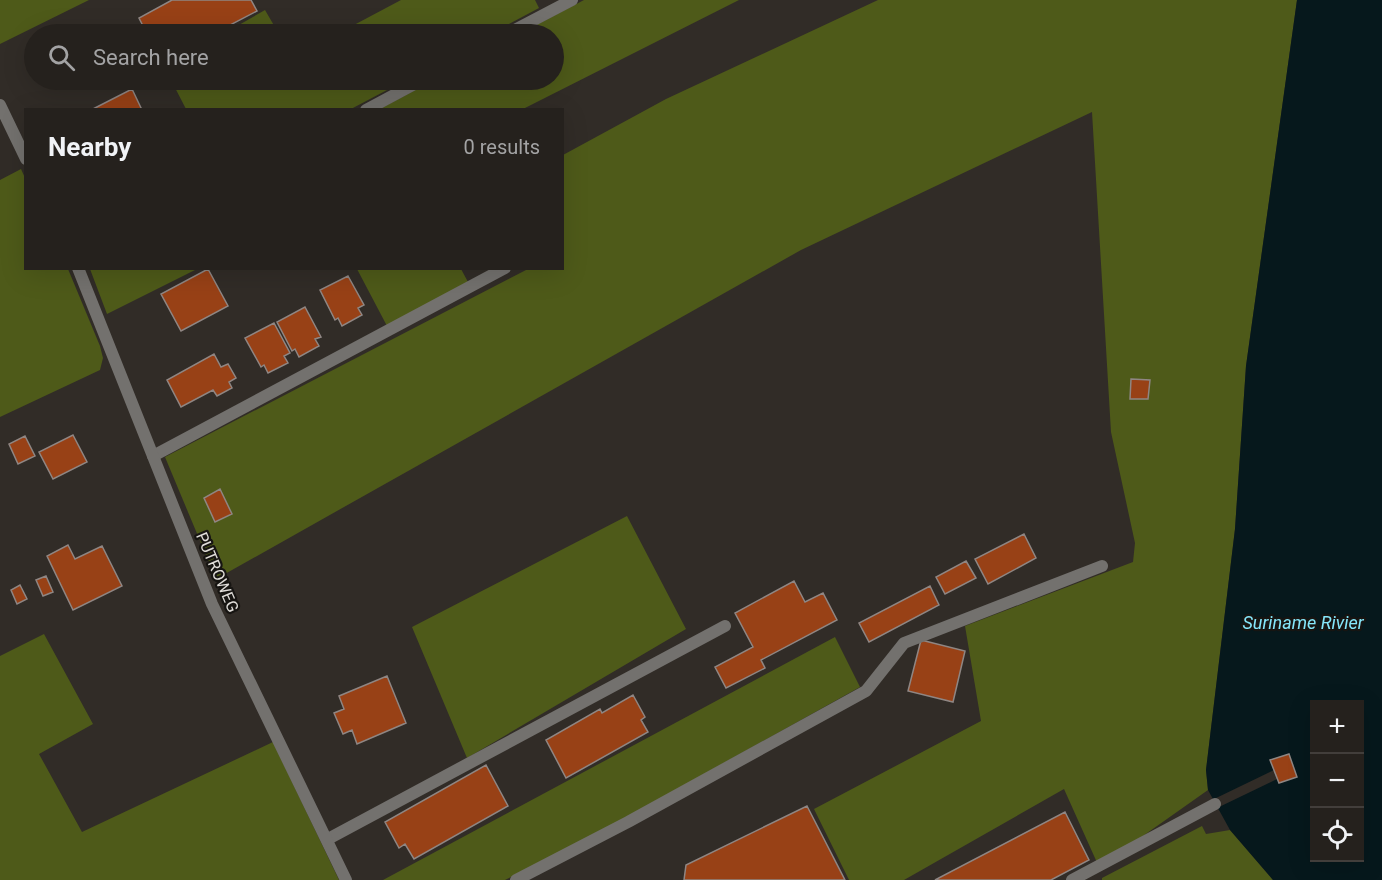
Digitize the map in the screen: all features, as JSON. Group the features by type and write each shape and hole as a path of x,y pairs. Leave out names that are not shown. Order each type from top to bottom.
{"street":[{"path":"526,24 572,0"},
{"path":"370,108 403,90"},
{"path":"0,105 24,155"},
{"name":"PUTROWEG","path":"79,270 212,604 346,880"},
{"path":"153,456 501,270"},
{"path":"516,880 628,822 866,691 904,643 1102,566"},
{"path":"328,839 725,626"},
{"path":"1072,880 1215,804"}],"green space":[{"path":"0,0 89,0 40,24 24,24 24,32 0,44"},
{"path":"401,0 535,0 539,8 509,24 356,24"},
{"path":"584,0 739,0 564,88 564,24 538,24"},
{"path":"878,0 1297,0 1246,366 1235,529 1206,770 1208,790 1099,867 1064,789 904,880 849,880 814,809 981,721 965,626 1133,562 1135,543 1111,432 1092,112 801,250 216,579 165,457 526,270 564,270 564,154 666,99"},
{"path":"265,10 273,24 240,24"},
{"path":"176,90 387,90 353,108 185,108"},
{"path":"415,90 561,90 525,108 382,108"},
{"path":"21,169 24,176 24,270 68,270 103,358 100,370 0,417 0,180"},
{"path":"91,270 195,270 107,314"},
{"path":"358,270 462,270 468,282 387,326"},
{"path":"627,516 686,629 467,758 412,627"},
{"path":"44,634 93,724 39,754 82,832 273,742 339,880 0,880 0,656"},
{"path":"835,637 860,687 627,817 505,880 383,880"},
{"path":"1202,826 1206,834 1230,830 1273,880 1102,880 1102,878"}],"water":[{"name":"Suriname Rivier","path":"1297,0 1382,0 1382,880 1273,880 1230,830 1208,790 1206,770 1235,529 1246,366"}],"pier":[{"path":"1289,754 1297,777 1279,783 1277,779 1217,808 1212,800 1274,770 1270,760"}],"building":[{"path":"172,0 251,0 257,11 232,24 142,24 139,18"},
{"path":"132,90 141,108 95,108"},
{"path":"209,270 228,306 181,331 161,294"},
{"path":"348,276 364,305 358,308 362,315 342,326 338,318 335,320 320,290"},
{"path":"305,307 321,337 315,339 319,346 299,357 295,349 292,351 277,322"},
{"path":"274,323 290,353 284,356 288,363 268,373 264,365 261,367 245,338"},
{"path":"214,354 221,367 228,364 236,378 229,382 232,388 217,396 213,390 181,407 167,380"},
{"path":"1131,379 1150,380 1148,399 1130,399"},
{"path":"73,435 87,462 53,479 39,452"},
{"path":"25,436 35,456 18,464 9,444"},
{"path":"220,489 232,514 215,522 204,498"},
{"path":"1024,534 1036,558 988,584 975,559"},
{"path":"68,545 75,559 102,546 122,586 73,610 47,556"},
{"path":"966,561 976,578 945,594 936,577"},
{"path":"46,576 53,592 43,596 36,580"},
{"path":"794,581 805,602 823,593 837,620 761,660 765,668 726,688 715,667 753,647 735,613"},
{"path":"20,585 27,599 17,604 11,590"},
{"path":"930,586 939,605 869,642 859,623"},
{"path":"921,640 965,651 953,702 908,691"},
{"path":"387,676 406,723 357,744 352,730 343,734 334,713 344,709 339,696"},
{"path":"633,695 645,717 641,720 648,732 566,778 546,740 600,709 602,713"},
{"path":"1289,754 1297,777 1279,783 1270,760"},
{"path":"486,765 508,806 414,859 405,844 399,848 385,822"},
{"path":"807,806 845,880 684,880 686,865"},
{"path":"1065,812 1089,860 1051,880 935,880"}]}
